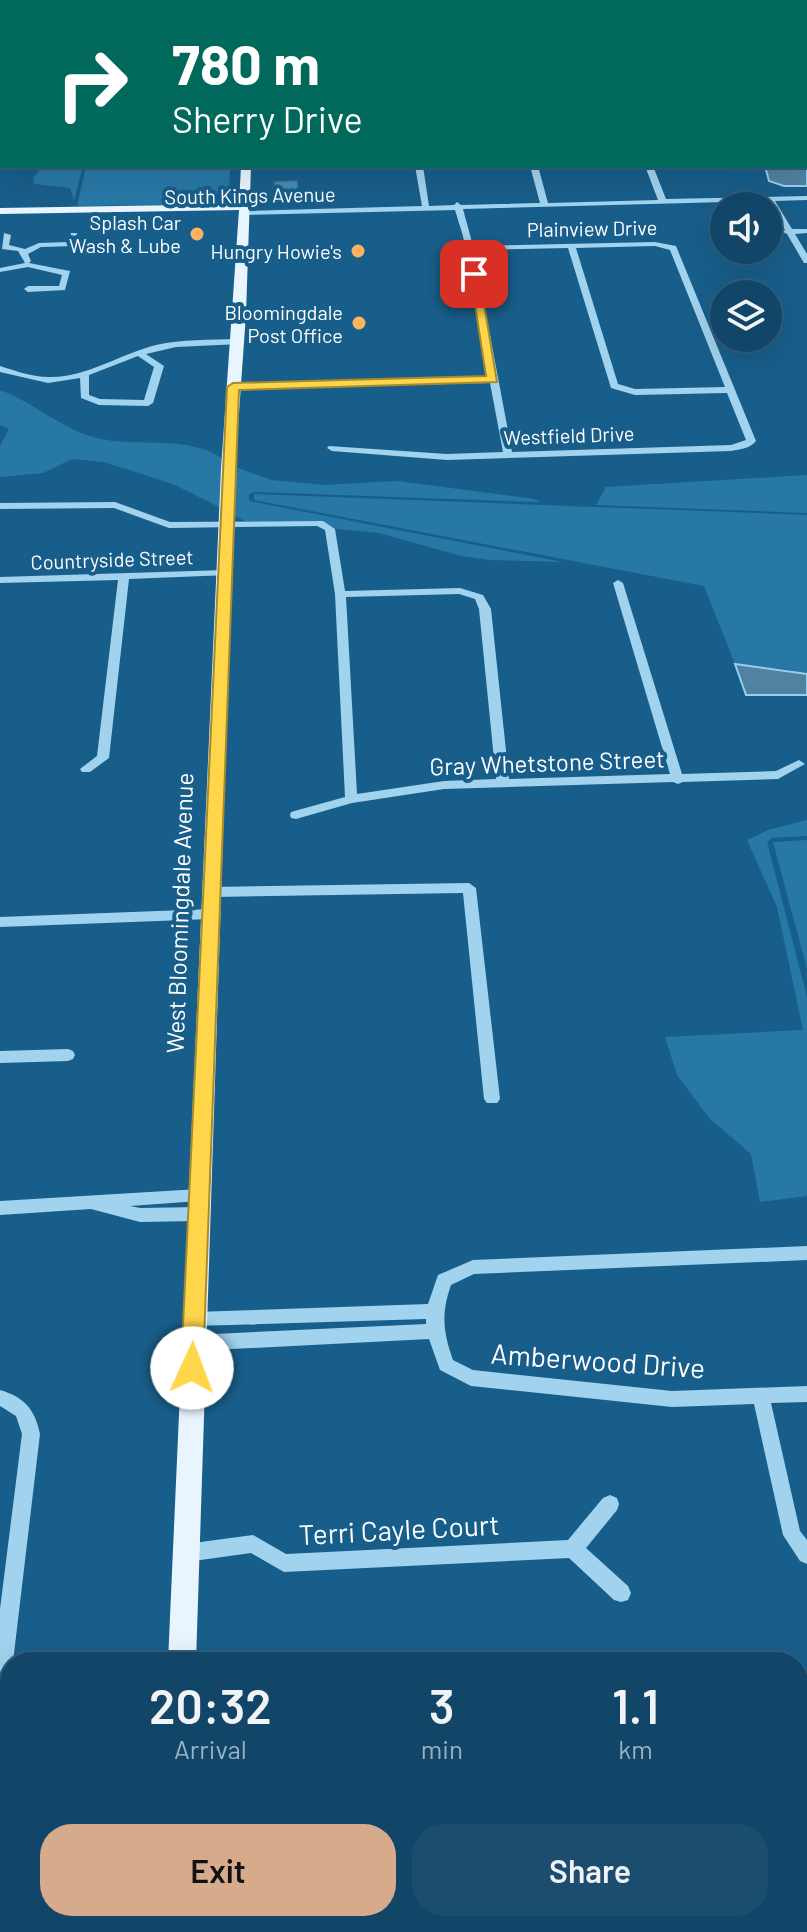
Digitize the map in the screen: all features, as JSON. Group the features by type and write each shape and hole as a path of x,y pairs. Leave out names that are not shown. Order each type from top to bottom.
{"main road":[{"name":"West Bloomingdale Avenue","path":"181,1652 228,469 246,168"},
{"name":"South Kings Avenue","path":"0,211 244,210"},
{"name":"South Kings Avenue","path":"0,218 244,210"}],"street":[{"path":"419,168 425,206"},
{"path":"535,168 544,203"},
{"path":"650,168 662,200"},
{"name":"South Kings Avenue","path":"782,199 807,198"},
{"name":"South Kings Avenue","path":"244,210 710,200"},
{"path":"460,207 508,455"},
{"path":"782,222 807,261"},
{"path":"787,232 807,231"},
{"path":"7,235 5,247 26,252 39,245 72,244 74,235"},
{"path":"571,246 614,386 635,392 732,390"},
{"name":"Plainview Drive","path":"469,248 667,246 676,251 732,390"},
{"path":"26,252 28,265"},
{"path":"0,270 28,265 67,273 62,288 28,289"},
{"path":"0,369 33,380 61,381 85,376 139,353 172,345 237,342"},
{"path":"85,376 84,396 99,402 148,403 159,366 139,353"},
{"path":"233,387 493,380"},
{"name":"Westfield Drive","path":"332,448 447,457 742,447 751,437 732,390"},
{"path":"0,506 115,505 169,525 319,523 330,529 340,594 351,799"},
{"name":"Countryside Street","path":"0,580 225,573"},
{"path":"86,769 103,758 124,576"},
{"path":"618,583 678,780"},
{"path":"340,594 460,591 479,597 485,609 503,783"},
{"name":"Gray Whetstone Street","path":"296,815 351,799 444,785 778,775 799,764"},
{"path":"0,922 212,903 469,888 492,1099"},
{"path":"0,1057 68,1055"},
{"path":"0,1208 89,1204 140,1215 199,1205"},
{"path":"193,1331 433,1311 444,1280 473,1267 807,1253"},
{"name":"Amberwood Drive","path":"433,1311 434,1331 446,1365 471,1378 672,1399 807,1394"},
{"path":"193,1331 434,1331"},
{"path":"761,1396 792,1535 807,1555"},
{"path":"0,1398 13,1401 24,1412 31,1434 6,1652"},
{"path":"610,1504 573,1549 621,1593"},
{"name":"Terri Cayle Court","path":"186,1553 253,1544 284,1563 573,1549"}],"shaded area":[{"path":"41,168 82,168 74,201 70,188 34,184 33,178"},
{"path":"86,168 230,168 229,199 216,204 77,206"},
{"path":"766,168 807,168 807,186 784,186 769,181"},
{"path":"0,390 62,424 101,439 180,444 210,452 223,459 221,508 173,484 104,462 72,459 43,473 0,477 0,446 9,429 0,425"},
{"path":"235,467 271,480 324,485 397,481 534,499 540,502 249,494 249,501 563,562 461,556 379,533 336,529 319,521 245,521 233,515"},
{"path":"807,475 807,513 596,505 606,487"},
{"path":"254,494 807,515 807,676 790,670 735,664 704,586 254,500"},
{"path":"735,664 807,674 807,695 746,695"},
{"path":"807,820 807,836 772,838 767,842 807,997 807,1196 760,1202 751,1154 710,1119 677,1075 665,1037 803,1030 777,907 747,840 768,830"},
{"path":"807,840 807,969 773,842"}],"building":[{"path":"298,180 299,195 274,195 274,181"}],"place":[{"name":"Splash Car Wash & Lube","path":"197,234"},
{"name":"Hungry Howie's","path":"358,251"},
{"name":"Bloomingdale Post Office","path":"359,323"}],"route":[{"path":"192,1368 233,387 493,380 474,274"}]}
